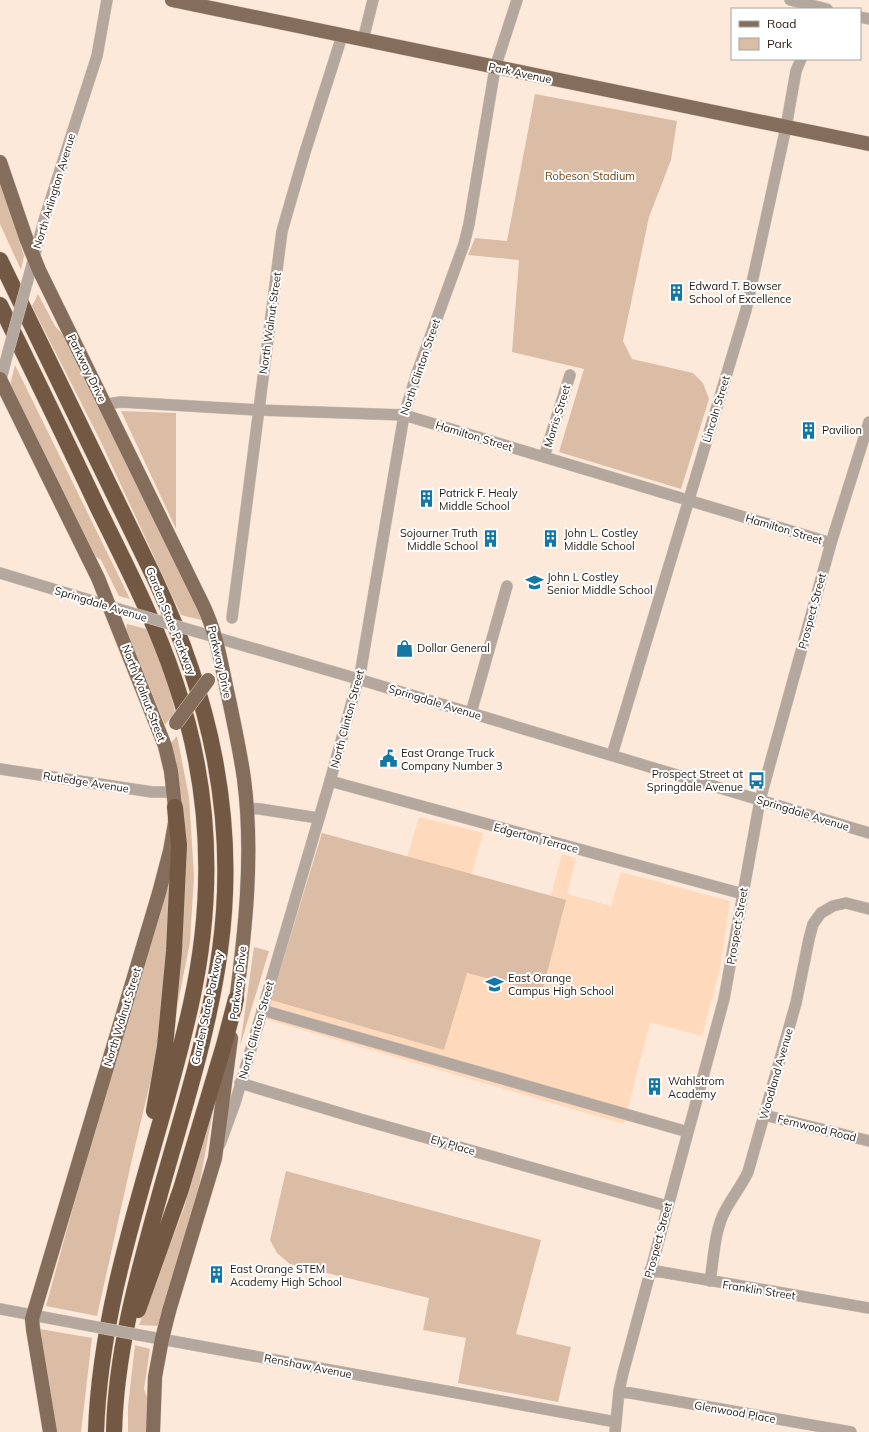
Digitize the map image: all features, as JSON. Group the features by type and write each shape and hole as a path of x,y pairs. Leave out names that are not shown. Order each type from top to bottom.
{"highway":[{"name":"Garden State Parkway","path":"0,260 154,577 178,631 206,716 218,774 222,804 226,848 225,893 221,945 202,1040 136,1280 126,1324 115,1396 114,1432"},
{"name":"Garden State Parkway","path":"0,304 131,575 154,627 184,708 200,779 205,821 207,872 206,907 199,965 182,1042 119,1273 104,1343 96,1432"},
{"path":"134,1217 160,1078 166,1037 174,951 179,859 179,838 174,799"},
{"path":"119,1367 181,1188 224,1045 236,999"}],"main road":[{"name":"Park Avenue","path":"172,0 495,68 869,144"},
{"name":"Parkway Drive","path":"0,162 20,222 34,257 206,609 217,638 239,749 247,808 248,854 246,912 215,1158"},
{"path":"0,380 93,566 110,606"},
{"name":"North Walnut Street","path":"50,1432 33,1329 33,1315 159,893 175,824 171,770 165,746 110,606"},
{"path":"165,746 167,736 208,680 215,677 220,680 224,685 228,696"},
{"name":"North Clinton Street","path":"153,1432 155,1377 162,1339 169,1310 215,1158"}],"street":[{"name":"North Arlington Avenue","path":"0,380 47,210 95,60 107,0"},
{"path":"363,40 373,0"},
{"name":"North Clinton Street","path":"215,1158 232,1114 330,781 361,669 404,415 417,373 464,244 469,224 495,68 517,0"},
{"path":"790,0 823,6"},
{"name":"North Walnut Street","path":"232,618 282,231 305,152 342,36"},
{"name":"Lincoln Street","path":"612,755 746,310 786,127 796,72 801,60"},
{"name":"Morris Street","path":"544,457 570,375"},
{"name":"Hamilton Street","path":"105,405 121,402 258,410 404,415 831,543"},
{"name":"Prospect Street","path":"616,1427 619,1391 667,1206 724,999 760,800 831,543 869,422"},
{"name":"Springdale Avenue","path":"0,574 358,679 869,833"},
{"path":"470,713 507,586"},
{"name":"Rutledge Avenue","path":"0,768 152,792 174,799"},
{"name":"Edgerton Terrace","path":"330,781 743,894"},
{"path":"247,808 318,818"},
{"name":"Woodland Avenue","path":"710,1281 720,1222 748,1172 796,1003 813,924 821,913 833,906 846,903 869,909"},
{"path":"262,1010 688,1132"},
{"name":"Ely Place","path":"240,1083 360,1119 667,1206"},
{"name":"Fernwood Road","path":"764,1115 869,1141"},
{"name":"Franklin Street","path":"650,1270 869,1308"},
{"name":"Renshaw Avenue","path":"0,1309 616,1427"},
{"name":"Glenwood Place","path":"619,1391 851,1432"}],"shaded area":[{"name":"East Orange Campus High School","path":"419,817 483,833 471,875 551,896 562,854 576,858 567,894 611,906 621,872 730,901 720,968 702,1036 650,1022 624,1124 265,1019 322,833 407,857"}],"green space":[{"name":"Robeson Stadium","path":"535,94 677,121 671,160 649,217 623,341 632,359 693,373 703,383 709,399 681,489 559,452 584,369 512,352 519,260 468,255 475,238 507,241"},
{"path":"0,181 24,256 21,270 0,224"},
{"path":"38,294 55,326 64,336 201,614 201,620 181,615 101,442 32,306"},
{"path":"15,365 130,599 119,596 101,560 92,554 9,389"},
{"path":"121,411 176,413 176,529"},
{"path":"127,624 147,629 166,675 175,712 165,725 126,630"},
{"path":"177,736 189,797 194,876 190,942 170,1043 170,744"},
{"path":"322,833 566,900 542,992 467,973 444,1050 271,1000"},
{"path":"166,885 174,885 169,945 155,1062 97,1316 46,1306 109,1076"},
{"path":"254,947 269,951 240,1046"},
{"path":"221,1068 197,1197 160,1326 139,1325 184,1208"},
{"path":"286,1171 541,1240 516,1334 571,1347 558,1402 458,1383 466,1338 423,1330 429,1298 290,1264 277,1253 270,1240"},
{"path":"40,1329 92,1338 81,1432 55,1432"},
{"path":"135,1345 150,1349 144,1389 148,1400 147,1432 128,1432 128,1406"}],"place":[{"name":"Edward T. Bowser School of Excellence","path":"676,292"},
{"name":"Pavilion","path":"809,430"},
{"name":"Patrick F. Healy Middle School","path":"426,499"},
{"name":"Sojourner Truth Middle School","path":"491,539"},
{"name":"John L. Costley Middle School","path":"551,539"},
{"name":"John L Costley Senior Middle School","path":"534,583"},
{"name":"Dollar General","path":"404,648"},
{"name":"East Orange Truck Company Number 3","path":"388,759"},
{"name":"Prospect Street at Springdale Avenue","path":"756,780"},
{"name":"East Orange Campus High School","path":"495,984"},
{"name":"Wahlstrom Academy","path":"655,1087"},
{"name":"East Orange STEM Academy High School","path":"217,1275"}]}
